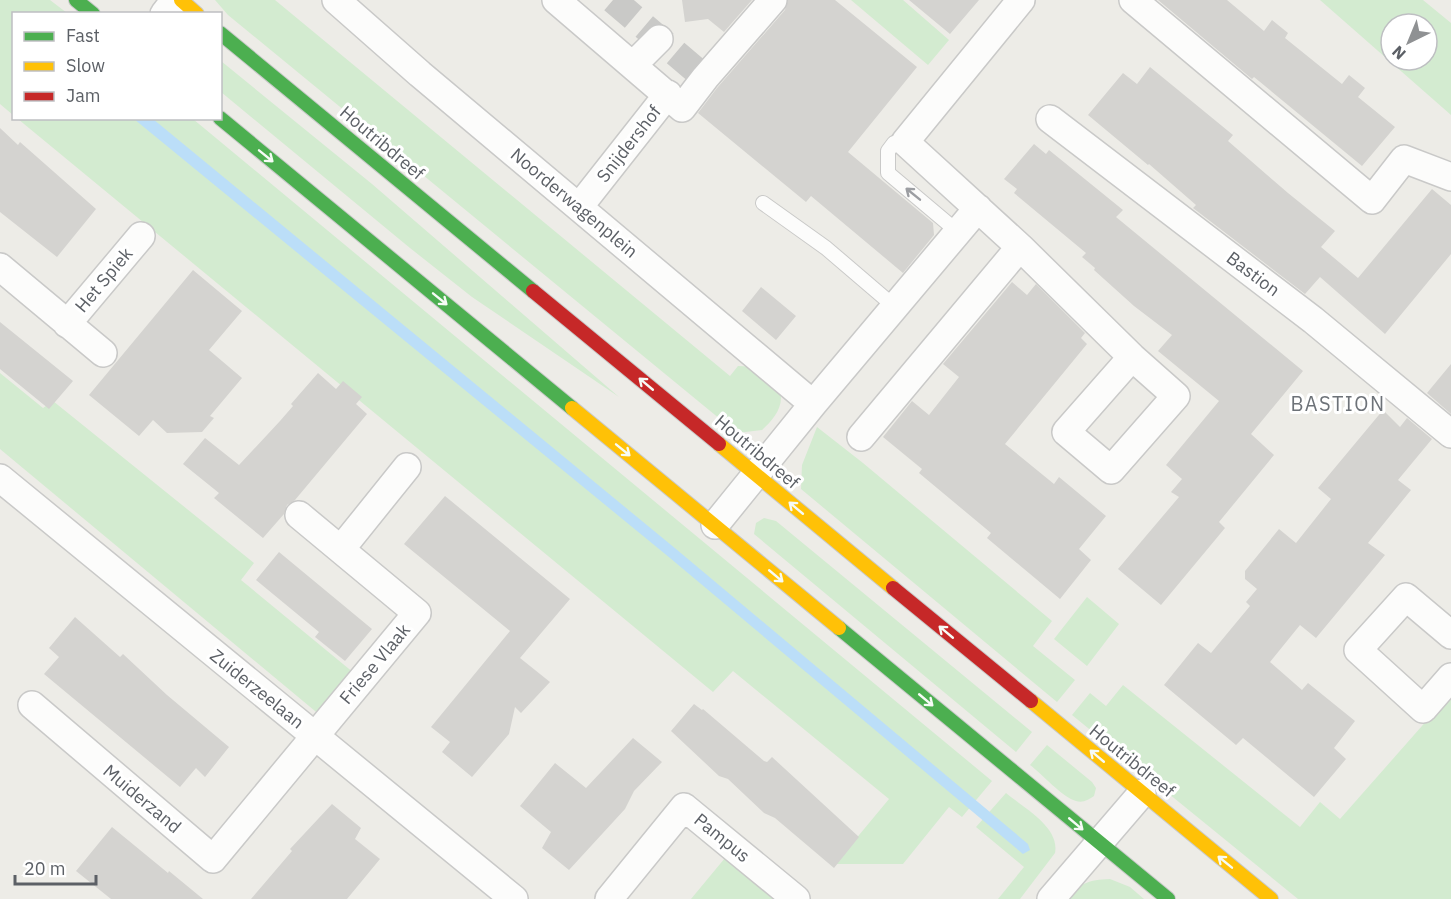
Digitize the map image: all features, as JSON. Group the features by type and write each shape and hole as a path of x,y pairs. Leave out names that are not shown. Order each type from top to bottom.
{"main road":[{"path":"76,0 91,12"},
{"path":"181,0 196,12"},
{"name":"Houtribdreef","path":"222,35 1270,899"},
{"path":"222,120 1168,899"}],"street":[{"path":"166,12 175,0"},
{"name":"Noorderwagenplein","path":"336,0 420,74 813,404"},
{"path":"556,0 668,94"},
{"name":"Snijdershof","path":"579,207 668,94 682,108 773,0"},
{"path":"1021,0 900,143 978,208 1132,357"},
{"path":"1133,0 1372,200 1404,159 1451,177"},
{"path":"633,65 659,39"},
{"name":"Bastion","path":"1050,119 1313,320 1451,434"},
{"path":"715,525 813,404 978,208"},
{"name":"Het Spiek","path":"67,324 141,236"},
{"path":"861,437 1020,247"},
{"name":"Het Spiek","path":"0,267 103,352"},
{"path":"341,549 407,467"},
{"name":"Zuiderzeelaan","path":"0,478 514,899"},
{"name":"Friese Vlaak","path":"299,514 417,613 315,736"},
{"path":"1451,635 1406,597 1358,650 1423,709 1451,677"},
{"name":"Muiderzand","path":"32,705 213,859 315,736"},
{"path":"1051,899 1142,793"},
{"name":"Pampus","path":"609,899 684,807 796,899"}],"lane":[{"path":"900,143 888,151 888,173 958,232"},
{"path":"763,203 826,248 895,307"}],"green space":[{"path":"0,0 50,0 66,12 12,12 12,114 0,104"},
{"path":"215,0 275,0 730,376 738,366 760,367 775,383 781,395 780,406 774,417 762,430 737,433 228,15"},
{"path":"851,0 903,0 949,40 928,65"},
{"path":"1320,0 1423,0 1438,12 1379,12 1379,52"},
{"path":"1439,13 1451,23 1451,115 1402,72 1439,72"},
{"path":"222,62 372,184 619,397 472,297 222,93"},
{"path":"19,120 194,120 992,781 962,817 949,807 903,864 835,864 889,799 733,671 713,692"},
{"path":"0,373 43,408 53,401 254,563 241,580 360,678 321,716 0,449"},
{"path":"817,427 1052,621 1033,646 1075,680 1057,702 801,489 802,465"},
{"path":"764,518 776,521 1032,732 1016,752 754,534 756,523"},
{"path":"1087,597 1119,624 1087,666 1054,639"},
{"path":"1123,685 1300,827 1320,802 1340,819 1451,693 1451,899 1298,899 1072,715 1090,693 1106,706"},
{"path":"1047,745 1092,782 1096,788 1094,796 1081,802 1070,799 1030,765"},
{"path":"1006,793 1039,819 1052,835 1055,844 1055,853 1020,899 998,899 1024,867 976,827"},
{"path":"725,858 774,899 691,899"},
{"path":"1110,879 1130,887 1144,899 1066,899 1085,883"}],"water":[{"path":"135,120 154,120 676,549 1028,844 1030,850 1023,854 670,558"}],"building":[{"path":"682,0 752,0 724,32 708,19 685,22"},
{"path":"788,0 835,0 917,67 848,152 933,223 934,235 903,273 811,196 806,202 698,113 785,10"},
{"path":"909,0 979,0 950,34"},
{"path":"1158,0 1227,0 1264,31 1272,20 1288,33 1285,38 1342,84 1349,75 1365,88 1358,97 1395,127 1362,166 1254,77 1252,79"},
{"path":"1150,67 1233,135 1228,141 1335,231 1321,247 1358,278 1432,189 1451,205 1451,254 1385,334 1320,277 1305,294 1193,208 1196,205 1088,115 1123,73 1137,84"},
{"path":"0,128 18,145 20,142 96,209 57,257 0,212"},
{"path":"1034,144 1046,154 1049,150 1123,210 1116,217 1303,371 1251,434 1274,455 1219,522 1225,528 1161,605 1118,569 1179,497 1171,492 1182,479 1166,465 1219,401 1158,351 1172,335 1134,306 1082,257 1086,253 1014,193 1017,189 1004,179"},
{"path":"193,270 242,311 209,350 242,378 210,416 214,418 202,432 167,433 153,420 139,436 89,395"},
{"path":"1012,282 1027,295 1036,284 1085,333 1081,338 1087,344 1005,444 1054,484 1059,477 1106,516 1079,549 1091,560 1060,599 987,538 991,533 919,473 922,469 883,437 912,401 929,415 959,377 943,364"},
{"path":"761,287 796,316 776,340 742,311"},
{"path":"0,322 73,381 49,409 0,369"},
{"path":"1451,364 1451,414 1427,393"},
{"path":"318,373 336,389 343,381 362,397 356,404 367,414 295,500 287,505 284,514 263,538 214,498 219,493 183,464 205,438 239,465 293,406 291,404"},
{"path":"1383,410 1400,427 1407,418 1432,439 1398,480 1411,490 1368,543 1385,555 1316,638 1300,625 1270,662 1302,690 1308,683 1355,721 1334,748 1346,759 1314,797 1243,738 1236,745 1164,685 1198,643 1211,653 1250,606 1246,602 1257,589 1245,579 1245,571 1279,529 1296,543 1331,499 1318,488"},
{"path":"445,496 570,599 520,658 550,682 521,713 515,707 509,734 472,777 442,752 450,742 431,727 510,631 404,544"},
{"path":"279,552 372,629 345,661 315,637 319,632 256,580"},
{"path":"75,617 120,657 123,654 167,695 229,747 205,777 196,768 180,787 44,674 59,657 49,648"},
{"path":"694,704 703,709 764,761 767,762 772,757 859,837 834,868 775,818 764,813 728,779 719,776 671,731"},
{"path":"633,738 662,762 634,791 625,809 569,870 542,848 551,832 520,806 555,763 586,788"},
{"path":"332,804 361,828 355,839 380,859 347,899 251,899 292,851 290,849"},
{"path":"112,827 203,899 111,899 76,871"}],"tunnel":[{"path":"613,0 705,78"}],"traffic: fast":[{"path":"76,0 91,12"},
{"path":"222,35 533,291"},
{"path":"222,120 572,408"},
{"path":"839,628 1168,899"}],"traffic: slow":[{"path":"181,0 195,12"},
{"path":"572,408 839,628"},
{"path":"719,444 893,588"},
{"path":"1031,701 1271,899"}],"traffic: jam":[{"path":"533,291 719,444"},
{"path":"893,588 1031,701"}],"district":[{"name":"BASTION","path":"1338,404"}]}
